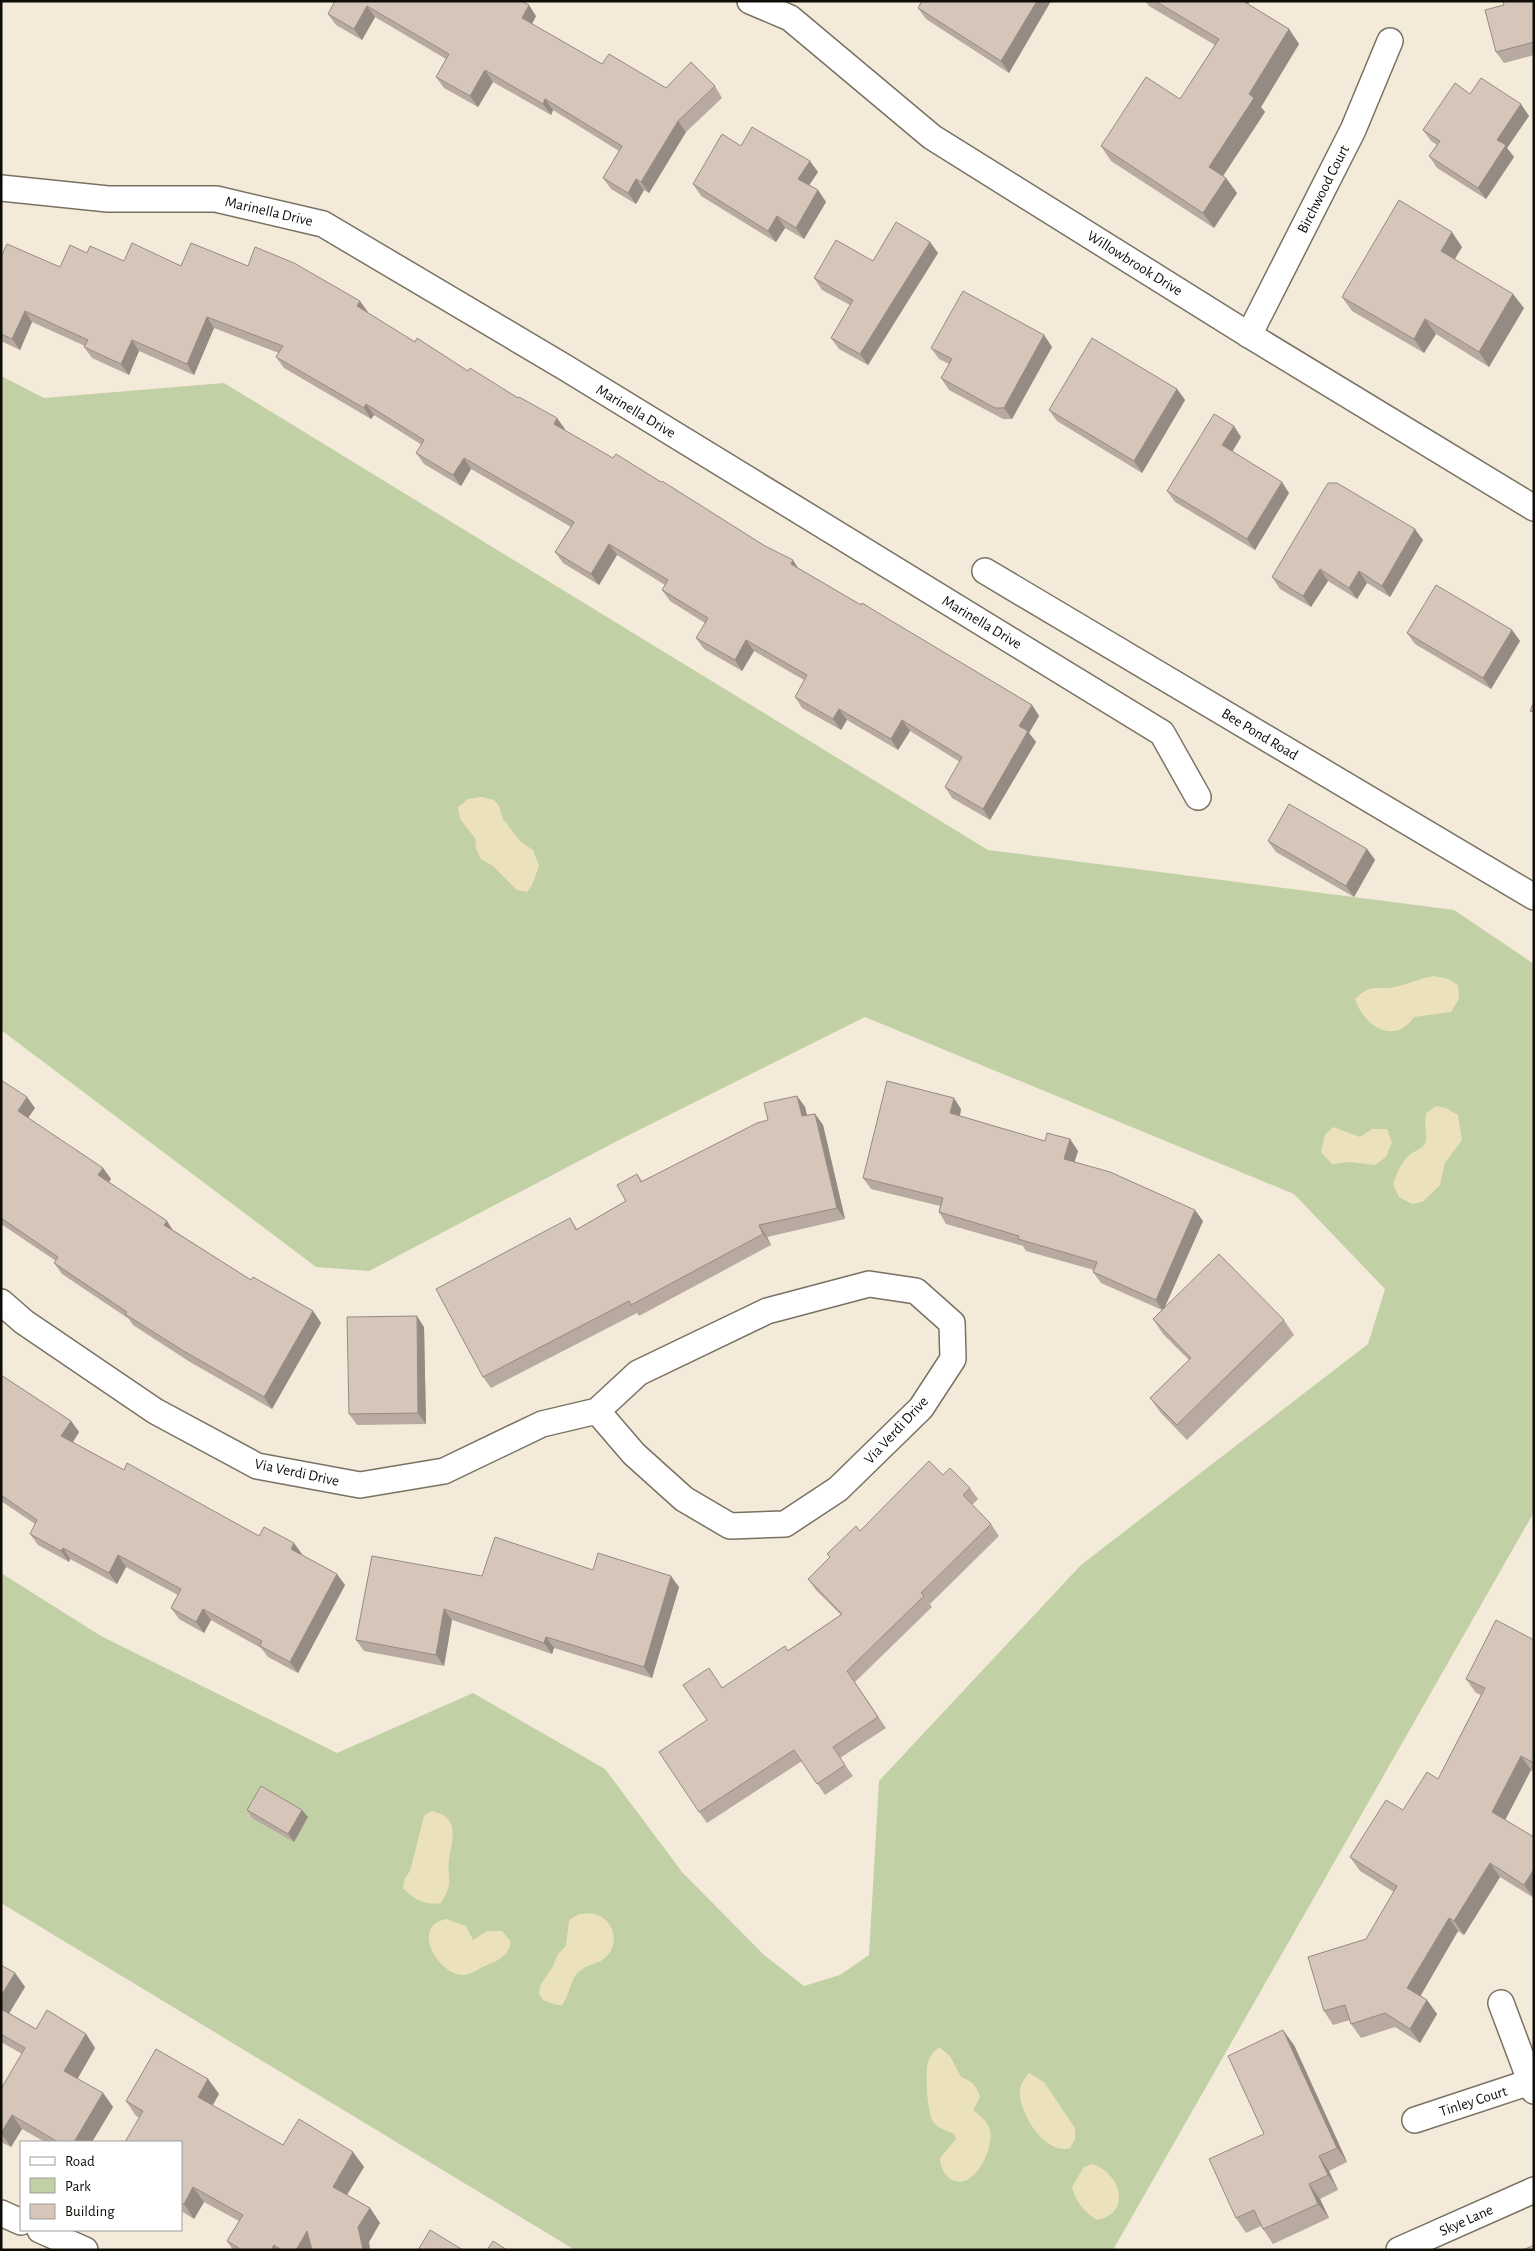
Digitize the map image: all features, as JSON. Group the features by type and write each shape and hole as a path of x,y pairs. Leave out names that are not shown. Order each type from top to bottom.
{"street":[{"name":"Willowbrook Drive","path":"750,1 796,10 932,137 1534,508"},
{"name":"Birchwood Court","path":"1249,334 1353,130 1390,42"},
{"name":"Marinella Drive","path":"1,188 108,199 216,199 323,224 591,384 1162,733 1198,797"},
{"name":"Bee Pond Road","path":"985,571 1534,897"},
{"name":"Via Verdi Drive","path":"1,1302 24,1322 155,1411 257,1466 360,1485 444,1471 542,1424 597,1411 638,1373 767,1310 869,1284 916,1291 952,1323 953,1359 921,1408 838,1490 785,1524 730,1526 684,1499 634,1454 597,1411"},
{"path":"1501,2003 1532,2086"},
{"name":"Tinley Court","path":"1415,2120 1532,2086"},
{"name":"Skye Lane","path":"1399,2250 1534,2190"},
{"path":"1,2213 20,2222"},
{"path":"42,2231 85,2250"}],"green space":[{"path":"1,376 44,398 224,383 988,850 1454,910 1534,964 1534,1512 1113,2250 575,2250 1,1903 1,1573 101,1636 337,1753 473,1693 605,1769 682,1872 764,1955 804,1986 840,1975 869,1955 879,1781 1081,1565 1368,1344 1385,1289 1294,1194 865,1017 619,1140 369,1271 316,1267 1,1030"}],"sand":[{"path":"482,797 494,800 499,806 503,819 521,842 533,850 539,866 532,885 527,892 517,890 493,866 481,859 476,849 475,838 460,819 458,807 468,799"},
{"path":"1434,976 1448,979 1458,985 1459,999 1451,1012 1414,1017 1406,1026 1398,1030 1380,1029 1372,1024 1359,1009 1355,999 1367,990 1392,988"},
{"path":"1436,1106 1446,1108 1458,1115 1462,1140 1445,1163 1440,1185 1422,1202 1412,1204 1399,1197 1393,1184 1405,1159 1425,1144 1426,1113"},
{"path":"1333,1127 1360,1137 1372,1129 1387,1129 1392,1142 1386,1157 1375,1165 1350,1162 1332,1164 1321,1152 1325,1135"},
{"path":"431,1811 447,1818 451,1823 453,1837 449,1864 449,1886 441,1903 435,1904 420,1901 403,1888 405,1878 410,1871 424,1816"},
{"path":"579,1914 594,1914 606,1921 613,1932 613,1944 604,1959 577,1974 565,2001 562,2005 557,2005 543,2000 539,1993 541,1984 552,1968 558,1954 566,1946 569,1920"},
{"path":"446,1919 466,1926 473,1940 487,1931 502,1931 511,1942 510,1947 499,1959 472,1973 462,1975 452,1972 436,1958 429,1939 430,1930 436,1923"},
{"path":"939,2047 950,2056 961,2077 971,2082 977,2089 980,2097 973,2110 986,2122 990,2133 989,2147 983,2162 975,2174 959,2182 945,2174 940,2158 956,2139 954,2134 934,2123 927,2093 928,2062 932,2054"},
{"path":"1029,2073 1044,2082 1075,2128 1075,2139 1070,2148 1061,2149 1051,2145 1043,2139 1028,2120 1023,2109 1020,2090 1022,2083"},
{"path":"1092,2164 1102,2168 1110,2175 1115,2183 1119,2201 1115,2209 1108,2216 1097,2220 1081,2206 1072,2187 1084,2167"}],"building":[{"path":"335,1 521,1 529,5 522,18 602,64 609,54 666,88 691,62 715,86 678,121 641,182 636,179 628,193 603,178 622,146 545,99 543,104 485,70 470,96 436,77 449,54 367,6 354,29 328,14"},
{"path":"922,1 1037,1 1001,61 918,8"},
{"path":"1155,1 1243,1 1289,29 1249,94 1254,98 1209,167 1226,178 1203,213 1101,146 1146,77 1180,99 1219,39"},
{"path":"1503,1 1534,1 1534,42 1496,52 1485,10 1504,5"},
{"path":"1481,78 1521,104 1497,140 1506,145 1478,188 1429,156 1440,141 1423,130 1455,83 1470,94"},
{"path":"752,127 810,161 798,179 818,190 796,228 777,216 768,231 693,184 722,134 741,146"},
{"path":"1399,200 1452,232 1441,251 1513,294 1479,352 1425,319 1414,339 1342,297"},
{"path":"896,222 930,242 860,354 831,338 853,300 814,278 836,240 873,261"},
{"path":"132,243 181,266 191,243 248,266 255,247 294,263 360,301 357,306 415,342 417,338 468,371 470,368 518,398 557,418 554,424 613,458 616,454 662,481 765,546 793,560 791,564 861,605 862,603 1032,705 1019,726 1028,731 983,809 945,787 962,757 902,720 891,739 839,709 833,719 795,697 807,675 746,640 735,660 696,638 708,618 662,590 668,580 609,544 591,574 555,552 574,522 464,458 453,475 416,453 424,440 366,404 364,408 276,357 283,346 207,317 187,364 132,340 121,364 84,347 88,340 25,311 12,339 1,334 1,257 7,244 60,267 70,245 87,253 90,246 124,261"},
{"path":"963,291 1044,335 1004,408 995,408 941,378 952,359 931,348"},
{"path":"1092,338 1177,389 1134,461 1049,410"},
{"path":"1214,414 1234,426 1222,445 1282,482 1247,539 1167,491"},
{"path":"1328,483 1337,483 1415,529 1382,586 1359,571 1349,588 1320,569 1303,596 1272,577"},
{"path":"1436,585 1512,630 1483,678 1407,633"},
{"path":"1534,702 1534,712 1530,711"},
{"path":"1289,804 1367,849 1346,886 1268,841"},
{"path":"1,1080 27,1097 18,1111 103,1168 98,1175 167,1221 164,1225 251,1280 253,1277 313,1311 264,1397 182,1350 125,1314 127,1312 54,1263 58,1257 1,1218"},
{"path":"887,1081 954,1098 950,1113 1045,1141 1047,1133 1070,1139 1064,1159 1110,1172 1195,1210 1156,1300 1093,1272 1097,1262 1018,1239 1019,1236 939,1212 943,1198 863,1178"},
{"path":"797,1096 802,1116 815,1114 837,1208 759,1225 763,1234 631,1305 629,1301 483,1377 436,1289 570,1218 576,1230 626,1201 617,1185 637,1174 641,1182 757,1123 768,1120 764,1103"},
{"path":"1219,1254 1284,1320 1177,1425 1150,1398 1191,1358 1153,1319"},
{"path":"417,1316 418,1413 349,1414 347,1317"},
{"path":"1,1375 71,1421 61,1436 124,1470 127,1463 259,1536 264,1527 294,1543 291,1549 337,1574 290,1662 260,1646 262,1641 203,1609 196,1622 171,1608 181,1589 118,1555 109,1573 63,1548 61,1551 30,1534 37,1520 1,1495"},
{"path":"929,1461 943,1475 950,1468 970,1488 963,1495 991,1524 921,1593 924,1596 847,1671 878,1717 833,1747 845,1765 817,1784 794,1750 699,1812 659,1752 707,1720 683,1685 709,1668 722,1688 785,1646 788,1651 842,1614 808,1579 830,1557 827,1554 856,1526 860,1531"},
{"path":"495,1537 593,1570 598,1553 671,1576 644,1667 546,1637 544,1643 444,1609 436,1655 356,1640 372,1556 482,1576"},
{"path":"1496,1620 1534,1640 1534,1763 1521,1756 1492,1812 1534,1837 1534,1869 1524,1885 1490,1863 1454,1921 1449,1918 1407,1988 1427,2000 1410,2029 1385,2013 1351,2024 1345,2005 1324,2011 1308,1957 1366,1939 1397,1886 1350,1857 1386,1800 1403,1810 1427,1772 1438,1779 1485,1688 1466,1679"},
{"path":"261,1786 302,1810 288,1834 247,1810"},
{"path":"1,1965 15,1973 1,1996"},
{"path":"1,2009 36,2029 47,2010 86,2034 64,2071 103,2093 75,2141 56,2141 12,2115 1,2133 1,2089 25,2048 1,2034"},
{"path":"1283,2030 1337,2148 1319,2156 1328,2175 1309,2184 1318,2204 1263,2229 1254,2210 1236,2218 1209,2159 1264,2134 1228,2056"},
{"path":"156,2049 208,2079 198,2097 283,2145 299,2119 353,2152 333,2187 370,2208 358,2227 363,2250 312,2250 307,2231 296,2250 282,2250 274,2245 271,2250 242,2250 227,2241 243,2215 193,2187 184,2204 182,2203 182,2141 126,2141 143,2111 126,2101"},
{"path":"430,2230 463,2250 418,2250"},
{"path":"493,2241 507,2250 487,2250"},
{"path":"1534,2245 1534,2250 1523,2250"}]}
